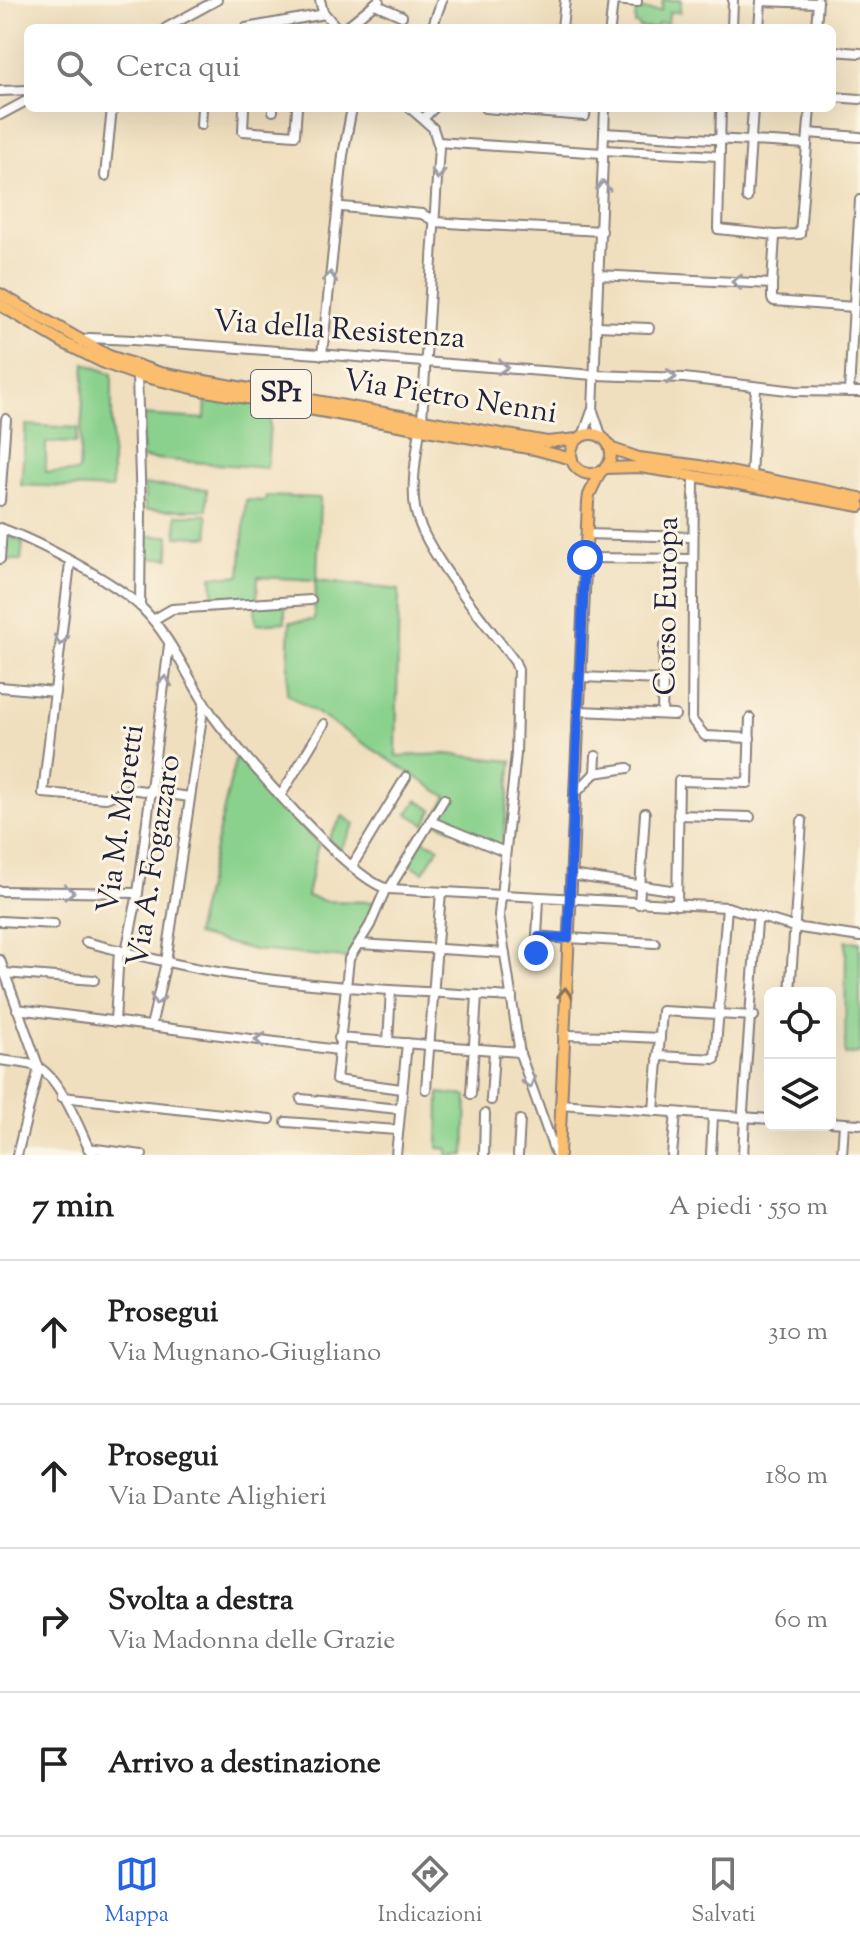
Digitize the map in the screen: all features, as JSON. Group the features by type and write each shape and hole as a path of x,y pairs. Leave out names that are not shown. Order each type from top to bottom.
{"main road":[{"name":"Via Pietro Nenni","path":"0,294 109,356 160,373 421,424 534,449 575,464"},
{"name":"Via Pietro Nenni","path":"0,305 104,363 137,375 201,390 547,442 580,438"},
{"path":"589,495 572,449 580,438 593,434 602,438 610,448 639,458 860,498"},
{"path":"557,1155 586,534 589,495 610,459 610,448"},
{"path":"575,464 589,474 640,467 860,506"}],"street":[{"path":"173,24 217,0"},
{"path":"320,0 332,21"},
{"path":"433,24 442,0"},
{"path":"562,24 565,0"},
{"path":"610,24 613,0 637,0"},
{"path":"732,24 733,0"},
{"path":"759,24 761,1 818,2 816,24"},
{"path":"351,24 377,2 402,16"},
{"path":"295,24 354,22"},
{"path":"836,51 860,53"},
{"path":"0,91 24,90"},
{"path":"836,97 860,99"},
{"path":"0,115 24,102"},
{"path":"105,176 112,112"},
{"path":"201,125 202,112"},
{"path":"244,112 243,131 295,135 297,112"},
{"path":"322,355 343,155 351,112"},
{"path":"416,112 433,128 438,142 436,222 414,491 417,520 440,562 518,670 517,746 499,915 520,1052 530,1087 557,1155"},
{"path":"424,118 430,112"},
{"path":"535,112 585,116 586,112"},
{"path":"602,438 593,411 605,112"},
{"path":"721,112 718,229 775,235 800,234 810,112"},
{"path":"747,198 753,112"},
{"path":"604,133 807,144"},
{"path":"808,133 860,137"},
{"path":"438,142 719,156"},
{"path":"849,392 860,200"},
{"path":"342,207 422,214 436,222 602,231"},
{"path":"775,235 774,301 856,301"},
{"path":"599,275 772,284"},
{"path":"596,326 649,328"},
{"name":"Via della Resistenza","path":"82,342 89,338 119,339 594,375 684,378 796,391 860,392"},
{"path":"137,375 140,606"},
{"path":"751,476 756,387"},
{"path":"580,438 593,411"},
{"path":"0,501 6,419"},
{"name":"Corso Europa","path":"694,476 692,720 705,736 750,738"},
{"path":"0,559 1,529 112,586 140,606 153,620 238,750 371,882 388,889 727,907 794,927 860,937"},
{"path":"586,534 692,537"},
{"path":"585,558 692,559"},
{"path":"70,563 43,793 106,798 130,789 190,797"},
{"path":"153,620 172,609 311,600"},
{"name":"Via M. Moretti","path":"115,1022 123,951 138,893 169,645"},
{"path":"662,714 664,646"},
{"path":"580,677 663,680"},
{"path":"0,687 55,692"},
{"name":"Via A. Fogazzaro","path":"151,1026 166,962 204,702"},
{"path":"579,711 675,715"},
{"path":"677,905 679,781 748,783 750,718"},
{"path":"281,795 324,724"},
{"path":"575,795 595,773 596,756"},
{"path":"595,773 628,768"},
{"path":"352,866 406,777"},
{"path":"401,1089 336,1080 349,959 444,799"},
{"path":"639,904 645,813"},
{"path":"678,815 750,817"},
{"path":"430,821 505,852"},
{"path":"790,987 802,821"},
{"path":"571,875 677,891"},
{"path":"0,891 138,893"},
{"path":"426,1089 441,892"},
{"path":"529,957 536,953 539,937 539,899"},
{"path":"658,1056 715,1059 727,907"},
{"path":"743,1155 762,917"},
{"path":"0,921 54,924"},
{"path":"539,937 655,943"},
{"path":"86,942 166,962 229,973 391,990 512,997"},
{"path":"360,944 505,953"},
{"path":"0,960 39,1068 62,1097 90,1152 142,1155"},
{"path":"4,973 94,980"},
{"path":"388,1042 391,990"},
{"path":"471,1094 477,995"},
{"path":"17,1009 338,1050"},
{"path":"654,1111 662,1011 752,1016"},
{"path":"563,1035 660,1038"},
{"path":"339,1038 520,1052"},
{"path":"396,1155 407,1043"},
{"path":"491,1100 494,1050"},
{"path":"0,1060 39,1068"},
{"path":"17,1155 39,1068"},
{"path":"62,1097 270,1119"},
{"path":"301,1099 399,1109"},
{"path":"560,1104 764,1119"},
{"path":"672,1155 676,1113"},
{"path":"484,1155 485,1114"},
{"path":"711,1155 713,1116"},
{"path":"518,1155 520,1120"},
{"path":"286,1122 397,1130"},
{"path":"836,1122 860,1124"},
{"path":"842,1155 844,1123"}],"green space":[{"path":"663,0 681,0 680,12 669,12 668,24 635,24 636,10 661,11"},
{"path":"85,363 112,374 112,489 21,485 26,425 78,428 76,443 46,442 46,472 79,470"},
{"path":"206,395 271,407 267,468 142,458 142,415 205,419"},
{"path":"144,485 207,489 207,510 145,510"},
{"path":"266,496 320,498 317,580 399,590 396,756 446,754 512,761 502,848 433,821 447,797 287,694 290,622 314,620 316,580 258,577 257,601 214,603 212,576 240,576 246,500 265,501"},
{"path":"176,515 207,515 209,537 177,536"},
{"path":"4,534 23,542 21,560 3,560"},
{"path":"144,536 169,536 169,558 144,558"},
{"path":"285,604 285,622 256,624 255,606"},
{"path":"236,756 319,845 307,896 324,901 376,902 357,943 346,958 254,950 195,935"},
{"path":"417,800 433,810 425,824 408,814"},
{"path":"343,816 355,824 340,850 328,839"},
{"path":"422,840 439,847 423,872 409,863"},
{"path":"846,941 860,942 860,1053 845,1055"},
{"path":"439,1093 467,1096 465,1155 448,1155 448,1149 438,1148"}],"route":[{"path":"536,953 539,937 568,939 585,558"}]}
